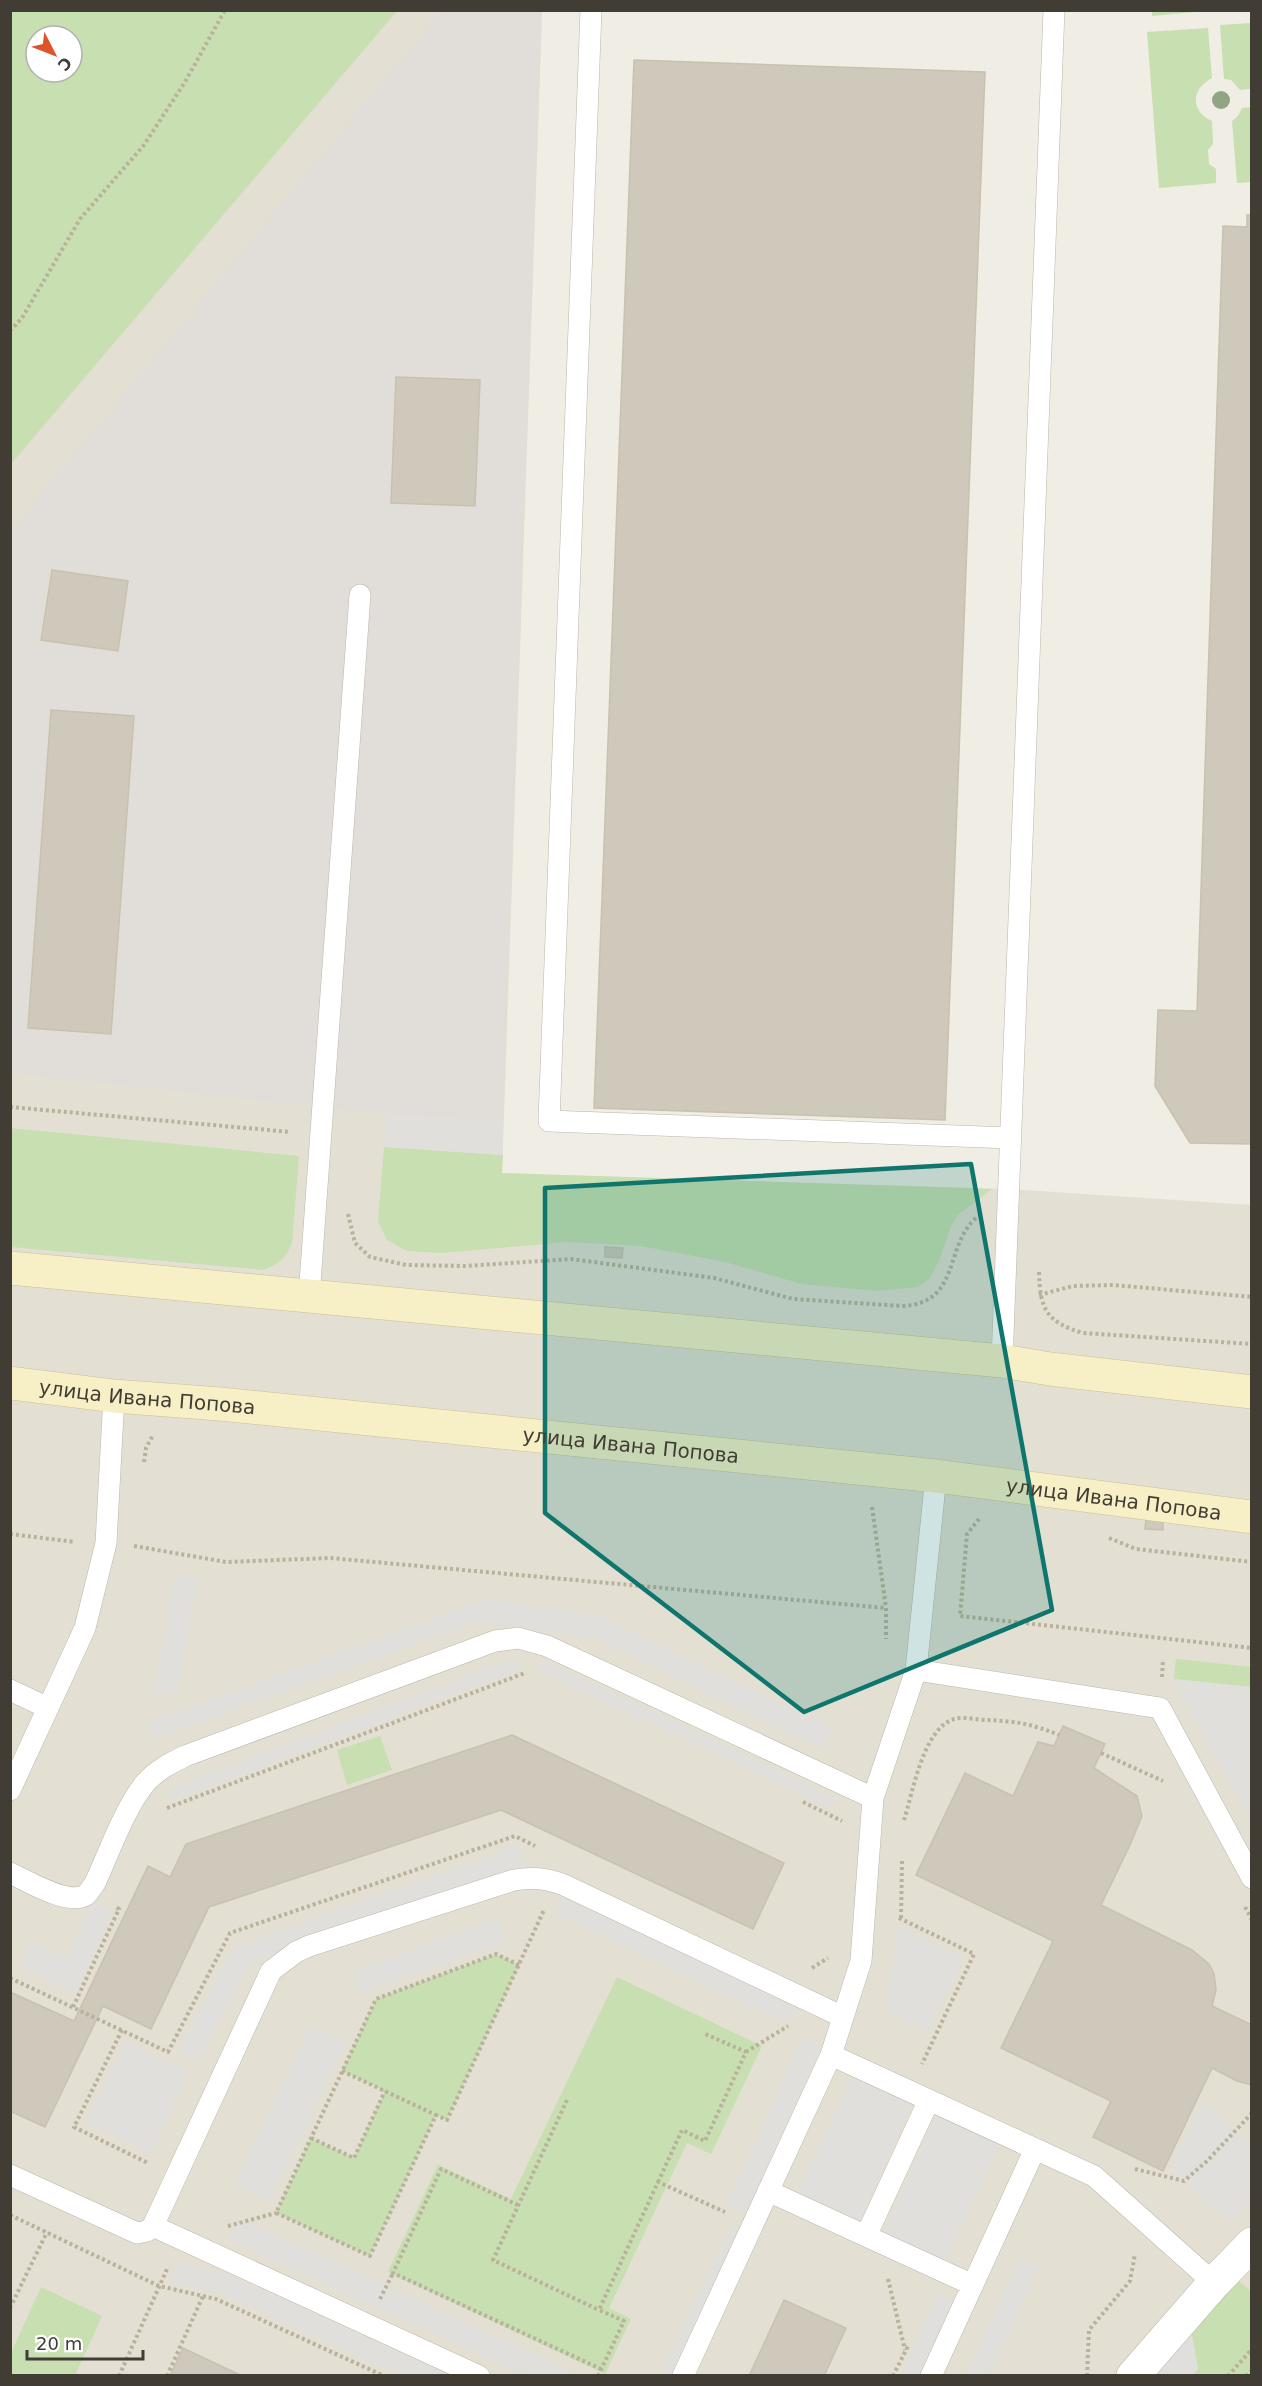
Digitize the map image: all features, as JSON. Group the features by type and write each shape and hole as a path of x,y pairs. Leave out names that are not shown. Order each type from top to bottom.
{"main road":[{"path":"10,1268 1002,1361 1050,1369 1251,1392"},
{"name":"улица Ивана Попова","path":"10,1383 114,1396 220,1404 936,1476 1251,1517"}],"street":[{"path":"1133,2376 1251,2244"}],"lane":[{"path":"591,10 549,1121 1011,1138"},
{"path":"1002,1361 1054,10"},
{"path":"309,1297 360,595"},
{"path":"10,1790 85,1628 106,1544 114,1396"},
{"path":"683,2376 831,2055 861,1961 873,1798 916,1670 936,1476"},
{"path":"10,1873 59,1896 72,1899 87,1894 95,1883 134,1800 146,1782 165,1766 185,1756 495,1641 518,1638 547,1646 873,1798"},
{"path":"916,1670 1160,1708 1251,1878"},
{"path":"10,1690 48,1708"},
{"path":"10,2175 137,2233 147,2231 153,2226 270,1971 282,1960 309,1946 514,1880 533,1877 547,1878 557,1882 843,2017"},
{"path":"831,2055 1094,2176 1214,2283"},
{"path":"866,2236 929,2100"},
{"path":"931,2376 1035,2149"},
{"path":"768,2191 973,2285"},
{"path":"153,2226 479,2376"}],"path":[{"path":"10,332 22,318 80,219 144,145 186,82 225,10"},
{"path":"10,1107 300,1133"},
{"path":"347,1210 354,1243 370,1257 406,1265 466,1266 571,1260 714,1278 793,1299 903,1306 916,1305 931,1299 942,1287 952,1268 967,1227 1009,1189"},
{"path":"1039,1261 1040,1295 1045,1312 1063,1327 1083,1333 1251,1344"},
{"path":"1040,1295 1073,1286 1113,1285 1251,1297"},
{"path":"983,1516 976,1520 967,1534 960,1616 1251,1648"},
{"path":"10,1534 78,1542"},
{"path":"1107,1537 1136,1550 1251,1562"},
{"path":"134,1546 226,1562 330,1558 886,1608"},
{"path":"161,1811 524,1673 530,1673"},
{"path":"903,1825 928,1742 943,1725 955,1719 1001,1721 1033,1724 1059,1735"},
{"path":"794,1798 848,1824"},
{"path":"901,1918 902,1860"},
{"path":"342,2071 447,2120 557,1882"},
{"path":"866,1902 974,1954 909,2091"},
{"path":"73,2007 120,1909 110,1904"},
{"path":"436,2115 370,2256 276,2213 376,1999 496,1954 519,1965"},
{"path":"10,1978 122,2030 74,2127 156,2167"},
{"path":"599,2310 682,2130 705,2141 746,2052 820,2006"},
{"path":"703,2032 746,2052"},
{"path":"311,2138 354,2158 385,2091"},
{"path":"567,2100 493,2260 624,2321 598,2376"},
{"path":"1126,2167 1184,2181 1251,2113"},
{"path":"518,2205 441,2169 393,2273 602,2369"},
{"path":"658,2182 753,2225"},
{"path":"10,2221 12,2215 159,2286 216,2299 384,2376"},
{"path":"10,2308 47,2232"},
{"path":"119,2376 181,2238"},
{"path":"1087,2376 1089,2330 1130,2281 1136,2245"},
{"path":"896,2279 887,2275 905,2351"},
{"path":"167,2376 204,2296"},
{"path":"893,2376 910,2342"},
{"path":"1228,2376 1251,2349"},
{"path":"1246,2376 1251,2370"}],"highlighted area":[{"path":"971,1164 1052,1610 804,1712 545,1513 545,1188"}],"shaded area":[{"path":"11,11 542,11 502,1173 1009,1189 1251,1205 1251,2375 11,2376"},
{"path":"441,11 542,11 503,1120 386,1114 11,1073 11,530"},
{"path":"386,1114 503,1120 503,1155 384,1147"},
{"path":"175,1574 198,1578 177,1693 154,1689"},
{"path":"486,1599 602,1617 833,1729 823,1749 593,1638 478,1621 153,1739 147,1723"},
{"path":"516,1657 521,1669 171,1801 167,1790"},
{"path":"541,1659 836,1798 830,1809 537,1669"},
{"path":"1174,1679 1251,1687 1251,1823"},
{"path":"518,1846 525,1867 250,1963 198,2061 178,2050 234,1947"},
{"path":"562,1893 805,2008 782,2021 554,1913"},
{"path":"92,1903 113,1913 77,1992 19,1967 30,1942 68,1958"},
{"path":"496,1919 505,1941 359,1994 351,1972"},
{"path":"899,1927 964,1958 928,2031 886,2010"},
{"path":"310,2026 345,2043 270,2200 235,2183"},
{"path":"804,2035 824,2045 745,2214 726,2205"},
{"path":"125,2041 189,2071 151,2153 86,2123"},
{"path":"852,2075 913,2103 857,2226 795,2198"},
{"path":"1203,2101 1251,2148 1251,2198 1228,2222 1170,2168"},
{"path":"939,2110 1001,2139 945,2261 883,2233"},
{"path":"238,2218 577,2375 525,2375 228,2240"},
{"path":"730,2227 742,2233 675,2375 660,2376"},
{"path":"1021,2257 1040,2265 989,2375 966,2375"},
{"path":"177,2263 227,2274 450,2375 400,2375 219,2293 170,2281"},
{"path":"938,2294 958,2303 924,2375 899,2376"},
{"path":"1191,2330 1198,2369 1193,2375 1154,2376"}],"green space":[{"path":"1152,10 1206,11 1152,16"},
{"path":"10,11 397,11 11,464"},
{"path":"1251,23 1251,89 1240,90 1231,80 1224,79 1220,25"},
{"path":"1208,28 1212,78 1200,88 1196,100 1200,112 1212,121 1213,144 1208,150 1209,164 1216,169 1216,183 1159,188 1147,32"},
{"path":"1251,107 1251,182 1237,183 1232,121 1242,108"},
{"path":"10,1128 299,1156 292,1243 281,1260 264,1270 11,1247"},
{"path":"384,1147 503,1155 502,1173 992,1189 959,1214 951,1226 939,1261 930,1278 918,1287 877,1291 802,1284 725,1262 641,1246 566,1242 442,1253 407,1251 387,1240 378,1221"},
{"path":"1176,1659 1251,1667 1251,1687 1174,1679"},
{"path":"380,1736 392,1770 347,1785 337,1750"},
{"path":"496,1954 519,1965 447,2120 436,2115 370,2256 276,2213 311,2138 354,2158 385,2091 342,2071 376,1999"},
{"path":"617,1977 762,2046 711,2154 687,2143 609,2308 631,2319 605,2374 388,2272 438,2165 511,2199"},
{"path":"1239,2281 1251,2291 1251,2375 1193,2375 1198,2369 1191,2330"},
{"path":"41,2287 102,2316 75,2375 11,2375 11,2353"}],"building":[{"path":"634,60 985,72 945,1120 594,1108"},
{"path":"1247,215 1252,215 1252,1144 1190,1143 1155,1086 1158,1010 1197,1011 1223,226 1247,227"},
{"path":"396,377 480,380 475,506 391,503"},
{"path":"52,570 128,581 118,651 41,640"},
{"path":"51,710 134,716 111,1034 28,1028"},
{"path":"605,1247 623,1248 622,1258 605,1257"},
{"path":"1146,1518 1163,1520 1163,1530 1145,1529"},
{"path":"1063,1726 1105,1744 1094,1768 1137,1796 1142,1816 1101,1905 1192,1950 1209,1964 1214,1974 1216,1990 1212,2006 1252,2025 1252,2085 1237,2081 1212,2068 1163,2171 1093,2137 1111,2101 1001,2048 1053,1941 916,1875 965,1773 1013,1796 1038,1742 1054,1746"},
{"path":"512,1735 784,1863 753,1929 501,1810 209,1907 151,2029 103,2006 45,2127 10,2111 10,1992 74,2021 148,1866 170,1877 186,1844"},
{"path":"784,2300 846,2328 824,2376 749,2376"},
{"path":"183,2348 242,2376 170,2376"}]}
